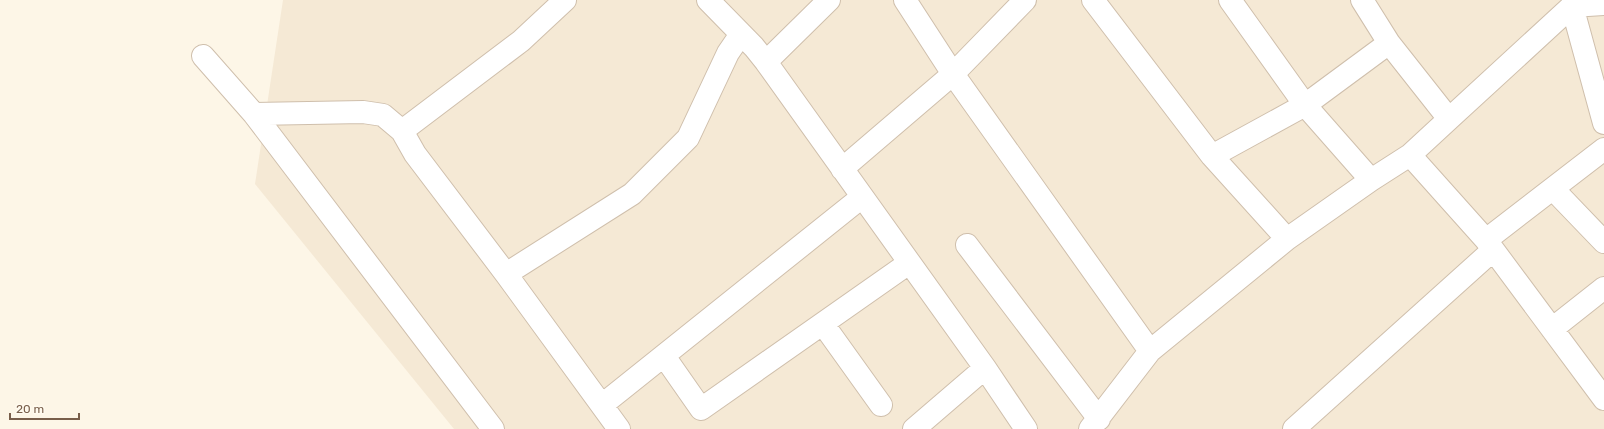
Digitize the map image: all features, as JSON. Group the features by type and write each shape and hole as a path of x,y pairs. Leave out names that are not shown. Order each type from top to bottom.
{"street":[{"path":"402,131 521,41 565,0"},
{"path":"708,0 742,34 766,62 985,368 1026,429"},
{"path":"766,62 829,0"},
{"path":"905,0 953,74 1150,351"},
{"path":"842,170 953,74 1026,0"},
{"path":"1093,0 1212,156 1287,239"},
{"path":"1230,0 1305,105 1371,180"},
{"path":"1362,0 1389,42 1449,119"},
{"path":"967,245 1094,424 1150,351 1287,239 1371,180 1410,155 1572,6 1604,4"},
{"path":"1572,6 1604,123"},
{"path":"506,274 632,194 688,138 728,54 742,34"},
{"path":"1212,156 1305,105 1389,42"},
{"path":"203,56 254,114 493,429"},
{"path":"254,114 363,112 382,115 402,131 415,154 506,274 619,429"},
{"path":"1294,429 1490,245 1552,189 1604,149"},
{"path":"1410,155 1490,245 1604,399"},
{"path":"1552,189 1604,242"},
{"path":"602,405 862,197"},
{"path":"664,356 701,409 909,263"},
{"path":"1552,329 1604,288"},
{"path":"823,324 881,405"},
{"path":"914,429 985,368"}],"shaded area":[{"path":"283,0 1604,0 1604,429 454,429 255,184"}]}
